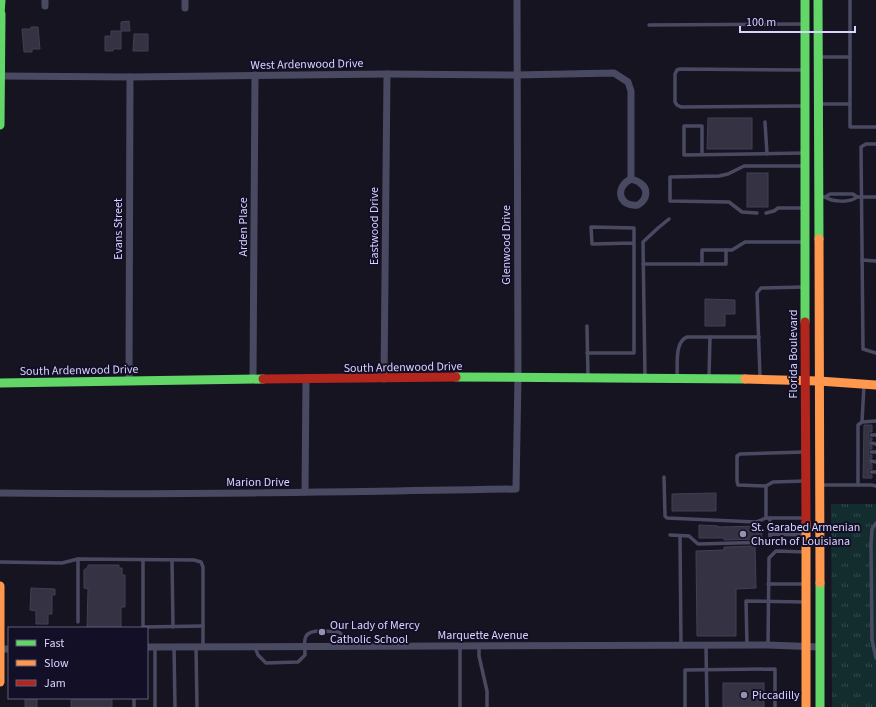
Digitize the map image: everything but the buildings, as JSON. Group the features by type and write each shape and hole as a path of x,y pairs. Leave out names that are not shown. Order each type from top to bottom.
{"main road":[{"path":"0,125 1,0"},
{"name":"Florida Boulevard","path":"805,0 806,707"},
{"path":"818,0 818,104 822,197 819,208 820,707"},
{"path":"805,208 819,208"},
{"name":"South Ardenwood Drive","path":"0,383 518,377 760,379 876,385"},
{"path":"0,586 0,682"}],"street":[{"name":"Glenwood Drive","path":"516,489 518,377 517,0"},
{"name":"West Ardenwood Drive","path":"0,75 130,77 614,73 628,82 631,91 631,179"},
{"name":"Eastwood Drive","path":"384,379 387,74"},
{"name":"Arden Place","path":"253,379 255,75"},
{"name":"Evans Street","path":"129,381 130,77"},
{"path":"305,492 306,380"},
{"name":"Marion Drive","path":"0,493 66,494 516,489"},
{"name":"Marquette Avenue","path":"148,647 820,647"}],"lane":[{"path":"850,0 850,127 876,127"},
{"path":"649,25 805,24"},
{"path":"818,58 850,57"},
{"path":"805,70 680,69 677,70 675,74 675,102 680,107 805,106"},
{"path":"818,104 850,104"},
{"path":"765,122 767,154"},
{"path":"702,155 702,126 684,126 684,155 702,155 767,154 805,153"},
{"path":"876,144 866,144 861,148 859,197 862,260 863,349 876,353"},
{"path":"757,213 742,212 729,202 670,201 670,177 719,176 728,174 744,166 805,166"},
{"path":"822,197 830,194 853,194 859,197"},
{"path":"822,197 829,200 853,200 859,197 876,197"},
{"path":"766,213 774,211 778,208 805,208"},
{"path":"645,378 643,242 669,219"},
{"path":"587,353 634,352 634,244 634,228 591,227 592,244 634,244"},
{"path":"702,264 702,250 732,250 745,242 805,242"},
{"path":"643,264 726,264 726,250"},
{"path":"862,260 876,260"},
{"path":"760,379 757,293 761,288 805,287"},
{"path":"587,326 588,378"},
{"path":"677,379 680,341 687,337 759,337"},
{"path":"709,379 710,337"},
{"path":"862,422 864,384"},
{"path":"858,485 858,425 862,422 876,421"},
{"path":"858,435 863,435"},
{"path":"870,435 876,435"},
{"path":"858,443 863,443"},
{"path":"871,443 876,444"},
{"path":"806,452 740,454 737,456 738,485 766,486 773,482 806,481"},
{"path":"858,452 863,452"},
{"path":"871,452 876,452"},
{"path":"858,461 863,461"},
{"path":"871,462 876,462"},
{"path":"858,472 863,472"},
{"path":"871,472 876,472"},
{"path":"664,478 665,516 667,518 756,522 768,518 806,518"},
{"path":"820,485 876,486"},
{"path":"670,535 689,536 698,544 770,542 766,486"},
{"path":"876,523 872,529 871,544 872,640 876,658"},
{"path":"770,534 806,535"},
{"path":"680,536 682,646"},
{"path":"768,646 769,558 776,551 806,552"},
{"path":"78,559 78,622"},
{"path":"0,562 62,563 78,559 194,560 201,562 203,567 203,626 199,647 197,707"},
{"path":"142,560 143,627 203,626"},
{"path":"172,560 173,627"},
{"path":"768,584 806,584"},
{"path":"747,646 746,601 806,602"},
{"path":"255,647 258,655 266,663 298,662 303,659 306,655 305,638 312,632 339,632 343,636 342,647"},
{"path":"460,646 460,707"},
{"path":"479,646 479,656 487,691 487,707"},
{"path":"706,646 707,707"},
{"path":"155,647 155,707"},
{"path":"174,647 175,707"},
{"path":"685,707 685,670 775,669 775,707"}],"green space":[{"path":"831,504 876,504 876,707 832,707"}],"traffic: fast":[{"path":"0,14 1,0"},
{"path":"805,0 805,322"},
{"path":"818,0 819,239"},
{"path":"0,125 1,14"},
{"path":"456,377 745,379"},
{"path":"0,383 263,379"},
{"path":"820,583 820,707"}],"traffic: slow":[{"path":"819,239 820,583"},
{"path":"745,379 819,381 876,385"},
{"path":"806,523 806,707"},
{"path":"0,586 0,682"}],"traffic: jam":[{"path":"805,322 806,523"},
{"path":"263,379 456,377"}],"place":[{"name":"St. Garabed Armenian Church of Louisiana","path":"743,534"},
{"name":"Our Lady of Mercy Catholic School","path":"322,632"},
{"name":"Piccadilly","path":"744,695"}]}
